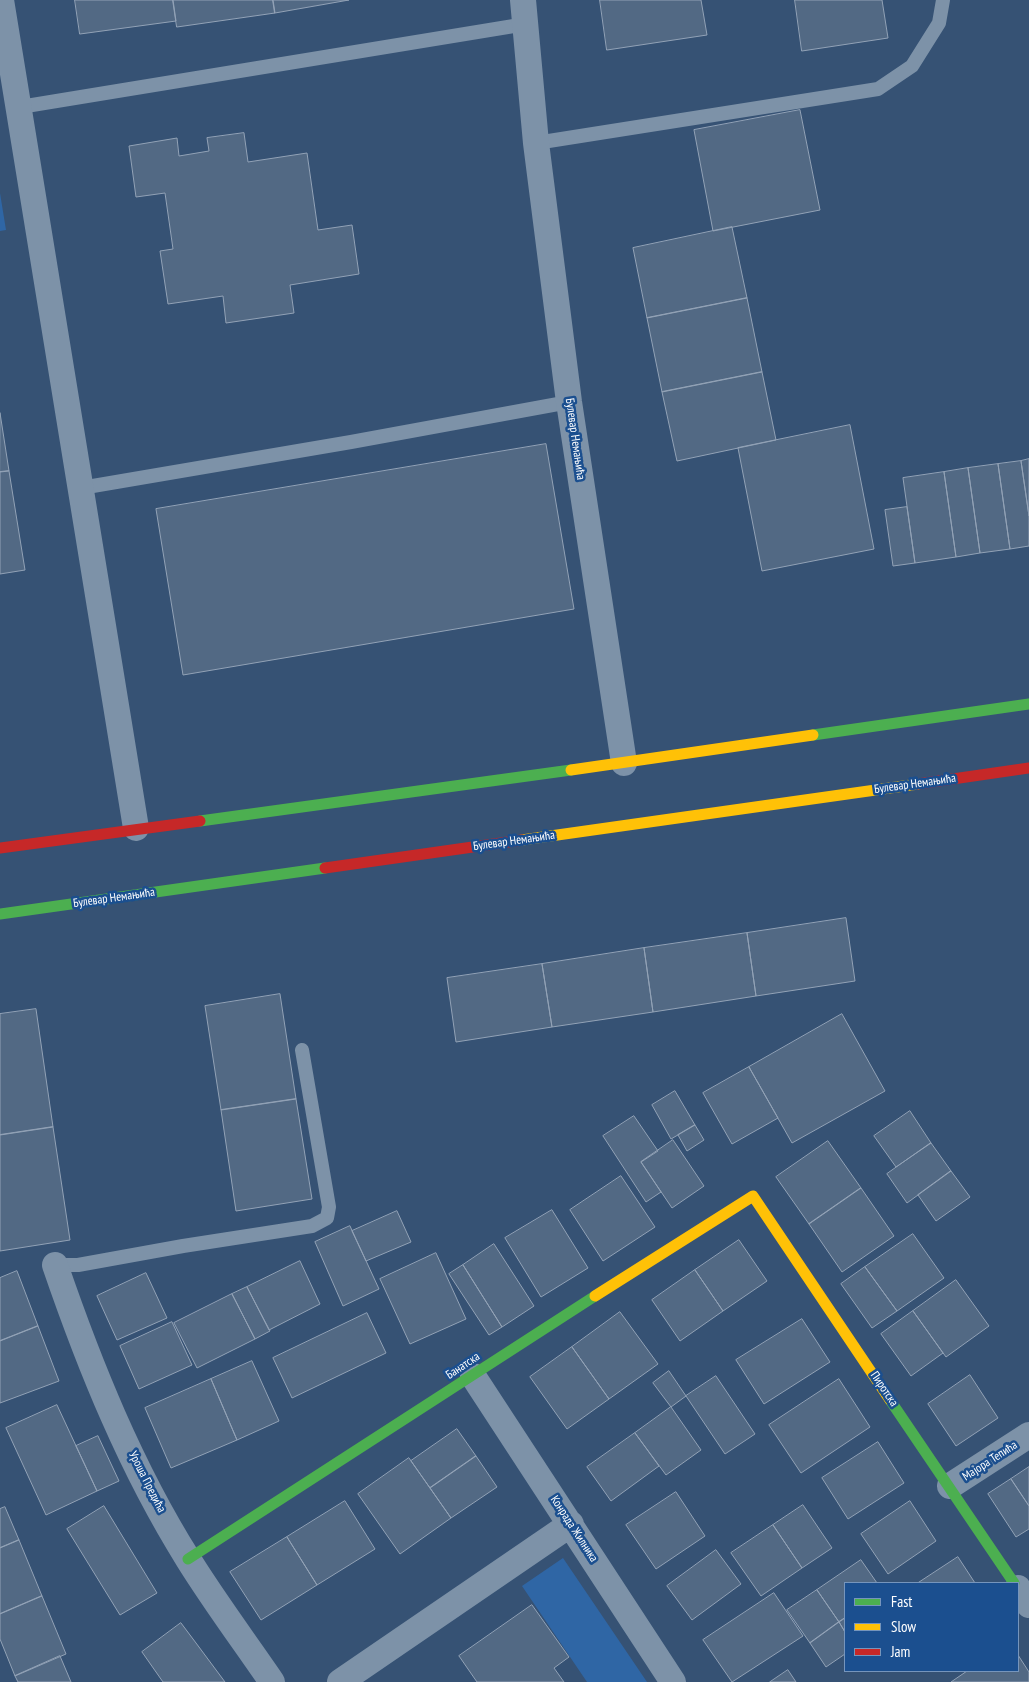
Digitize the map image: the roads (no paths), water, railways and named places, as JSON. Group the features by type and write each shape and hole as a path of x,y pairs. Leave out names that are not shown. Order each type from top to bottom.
{"street":[{"path":"1,0 20,107 136,828"},
{"name":"Булевар Немањића","path":"524,12 536,143 569,402 624,763"},
{"path":"0,848 624,763 1029,704"},
{"name":"Булевар Немањића","path":"0,914 1029,768"},
{"name":"Банатска","path":"188,1559 473,1376 550,1324 753,1196"},
{"name":"Пиротска","path":"753,1196 1013,1582"},
{"name":"Уроша Предића","path":"56,1265 79,1334 107,1403 144,1480 188,1559 272,1682"},
{"name":"Конрада Жилника","path":"473,1376 674,1682"},
{"name":"Мајора Тепића","path":"950,1486 1029,1436"},
{"path":"340,1682 571,1524"},
{"path":"1019,1590 1029,1606"}],"lane":[{"path":"536,143 878,89 912,66 939,23 943,0"},
{"path":"20,107 524,12"},
{"path":"81,488 351,442 569,402"},
{"path":"56,1265 78,1265 312,1226 327,1218 329,1207 302,1050"}]}
